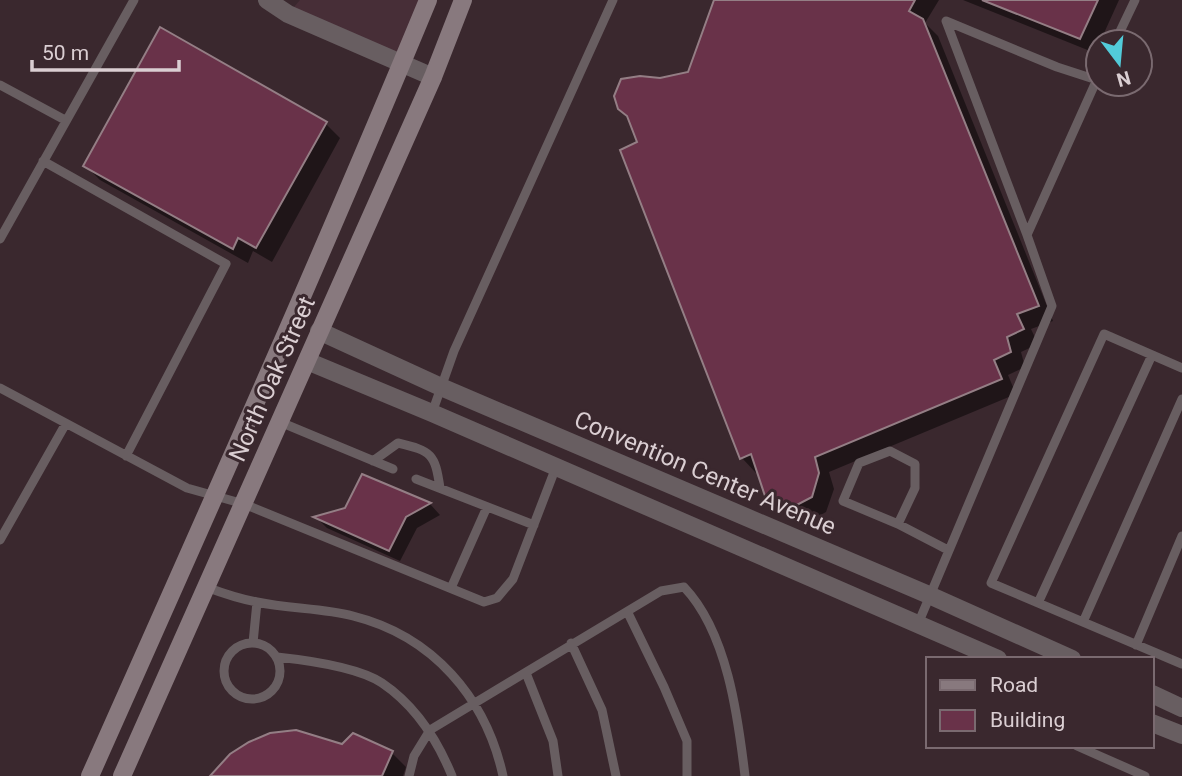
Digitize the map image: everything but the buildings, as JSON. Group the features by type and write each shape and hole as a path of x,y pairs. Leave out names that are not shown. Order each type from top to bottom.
{"main road":[{"name":"North Oak Street","path":"90,776 301,303 428,0"},
{"name":"North Oak Street","path":"122,776 433,77 463,0"}],"street":[{"path":"267,0 288,14 433,77"},
{"name":"Convention Center Avenue","path":"319,331 441,387 929,595 1068,657"},
{"path":"307,361 993,657"},
{"path":"1154,696 1182,708"},
{"path":"1154,724 1182,735"}],"lane":[{"path":"0,239 134,0"},
{"path":"432,413 454,351 613,0"},
{"path":"1122,28 1135,0"},
{"path":"918,624 1052,306 946,21 1057,67 1084,74"},
{"path":"0,85 65,120"},
{"path":"1027,235 1088,98"},
{"path":"43,161 226,264 126,456"},
{"path":"1182,368 1104,334 990,583 1182,664"},
{"path":"1038,603 1152,355"},
{"path":"0,388 187,488 244,504 484,601 497,598 513,579 556,467"},
{"path":"1083,622 1182,399"},
{"path":"280,422 393,469"},
{"path":"0,540 65,425"},
{"path":"373,461 398,443 412,447 429,454 436,463 440,488"},
{"path":"898,524 915,488 915,464 890,452 859,463 843,501 898,524 948,550"},
{"path":"416,479 534,525"},
{"path":"451,588 487,507"},
{"path":"1136,645 1182,536"},
{"path":"206,587 257,603 354,616 398,632 443,663 476,703 497,752 503,776"},
{"path":"409,776 414,756 430,730 661,591 684,587 698,602 728,671 745,776"},
{"path":"253,643 257,603"},
{"path":"628,613 687,741 687,776"},
{"path":"277,657 281,675 272,692 256,699 238,696 226,682 225,664 236,649 253,643 262,645 277,657 342,668 380,681 406,703 430,730 452,776"},
{"path":"571,643 602,710 616,776"},
{"path":"526,673 553,741 558,776"},
{"path":"1082,748 1145,776"}],"shaded area":[{"path":"300,0 428,0 402,63 288,14"}]}
